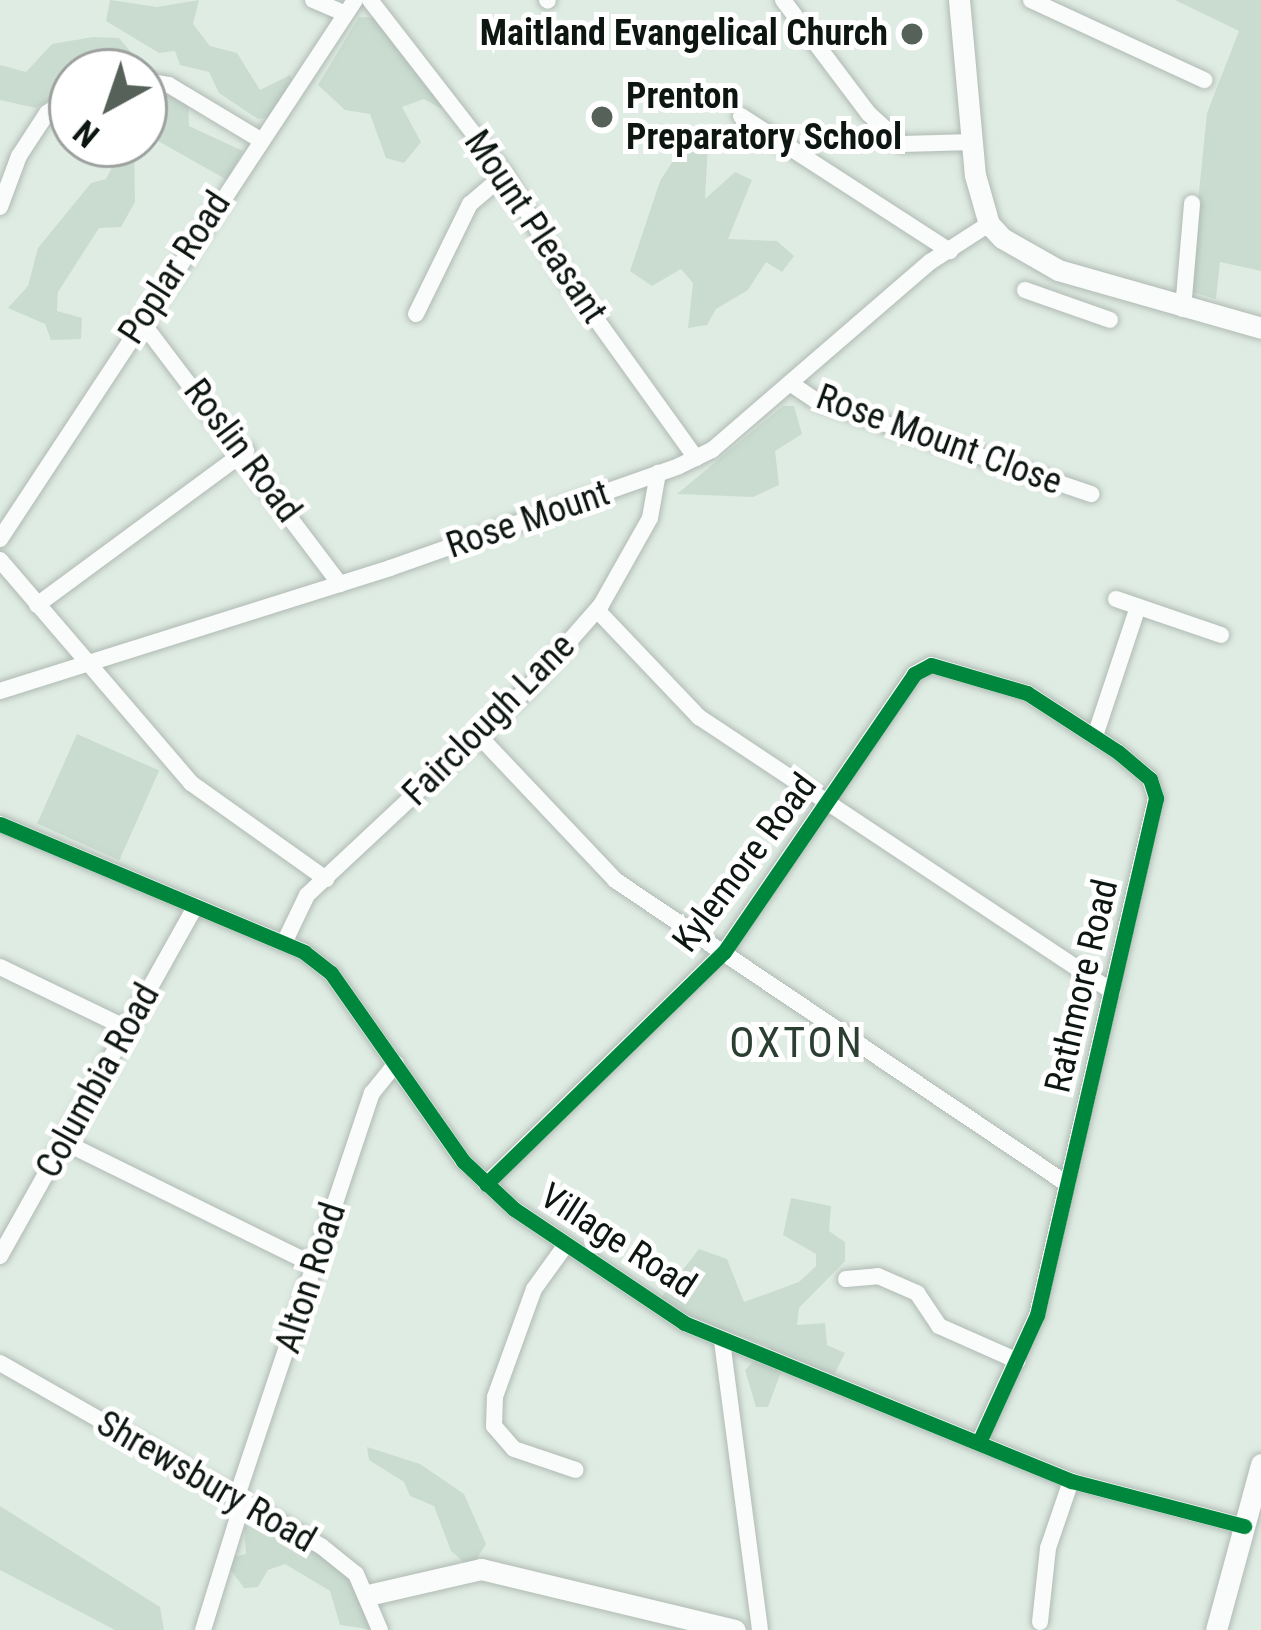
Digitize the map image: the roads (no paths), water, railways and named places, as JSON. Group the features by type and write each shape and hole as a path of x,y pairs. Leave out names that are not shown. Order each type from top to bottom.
{"main road":[{"path":"958,0 973,142 989,224 1058,269 1261,328"},
{"path":"1216,1630 1261,1464"},
{"path":"368,1595 482,1569 734,1630"}],"street":[{"path":"313,0 349,6"},
{"name":"Mount Pleasant","path":"370,0 505,174 563,273 695,458"},
{"path":"783,0 868,113 902,144 973,142"},
{"path":"1031,0 1204,80"},
{"name":"Poplar Road","path":"0,539 349,6"},
{"path":"1170,86 1178,69"},
{"path":"168,85 260,139"},
{"path":"0,206 19,156 48,112"},
{"path":"741,116 950,251"},
{"path":"416,314 470,204 505,174"},
{"path":"1183,309 1192,202"},
{"name":"Rose Mount","path":"0,691 340,584 695,458 989,224"},
{"path":"1049,298 1058,269"},
{"path":"1025,290 1110,320"},
{"name":"Roslin Road","path":"141,321 246,452 340,584"},
{"name":"Rose Mount Close","path":"790,383 815,400 1090,494"},
{"path":"37,605 246,452"},
{"name":"Fairclough Lane","path":"284,943 307,895 479,736 596,610 650,518 658,473"},
{"path":"0,560 190,783 326,879"},
{"path":"1116,599 1222,634"},
{"path":"1095,736 1138,607"},
{"path":"596,610 699,717 1112,991"},
{"name":"Rathmore Road","path":"931,665 1027,693 1095,736 1150,779 1156,798 1067,1184 1018,1361 979,1442"},
{"name":"Kylemore Road","path":"486,1184 724,952 914,674 931,665"},
{"path":"479,736 589,858 1067,1184"},
{"name":"Village Road","path":"0,824 284,943 332,973 486,1184 565,1246 722,1341 1071,1481 1244,1526"},
{"name":"Columbia Road","path":"0,1256 196,906"},
{"path":"0,967 128,1029"},
{"name":"Alton Road","path":"203,1630 239,1502 372,1093 396,1063"},
{"path":"64,1142 316,1266"},
{"path":"565,1246 534,1289 495,1397 494,1426 514,1450 576,1471"},
{"path":"846,1279 878,1276 916,1293 939,1326 1018,1361"},
{"path":"722,1341 760,1630"},
{"name":"Shrewsbury Road","path":"0,1364 321,1546 356,1574 380,1630"},
{"path":"1040,1622 1048,1548 1071,1481"}],"place":[{"name":"Maitland Evangelical Church","path":"912,34"},
{"name":"Prenton Preparatory School","path":"602,117"}],"district":[{"name":"OXTON","path":"797,1043"}]}
